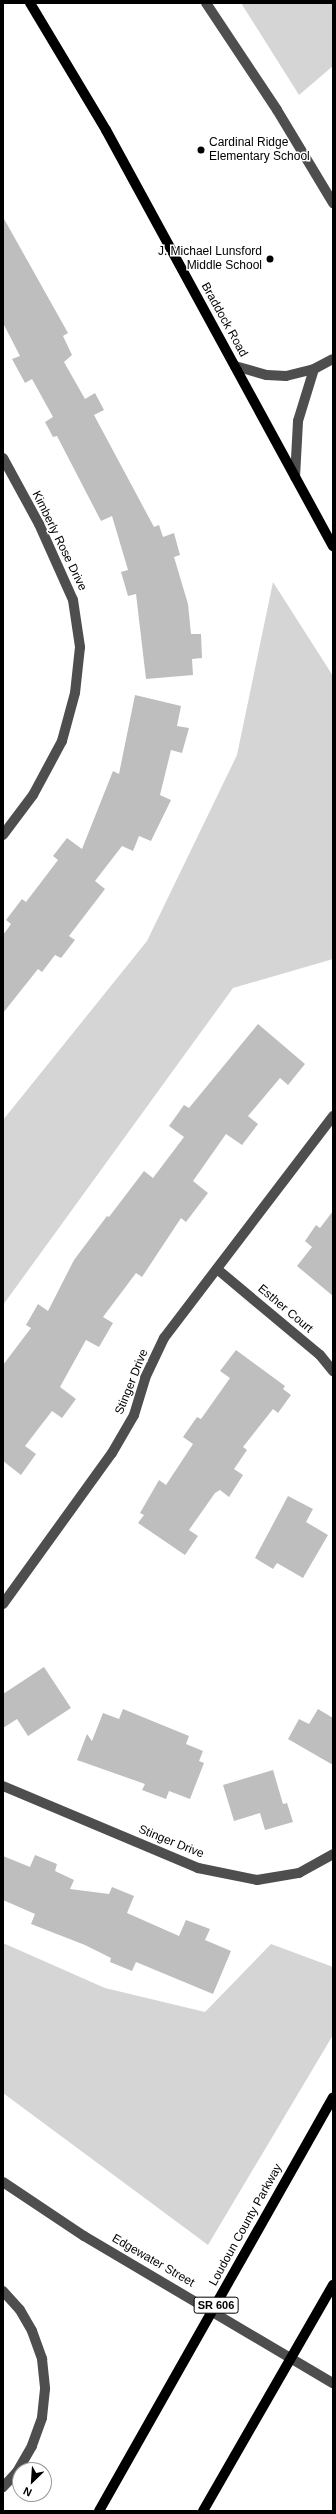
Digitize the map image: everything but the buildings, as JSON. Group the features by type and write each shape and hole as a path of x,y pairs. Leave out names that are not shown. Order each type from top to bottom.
{"main road":[{"name":"Braddock Road","path":"30,3 106,130 333,546"},
{"name":"Loudoun County Parkway","path":"99,2511 333,2098"},
{"path":"203,2511 293,2357 333,2285"}],"street":[{"path":"206,3 277,110 333,203"},
{"path":"235,366 267,375 286,376 314,369 333,359"},
{"path":"295,477 298,421 314,369"},
{"name":"Kimberly Rose Drive","path":"3,458 39,524 74,600 80,647 75,693 62,741 33,795 3,835"},
{"name":"Stinger Drive","path":"3,1604 112,1453 134,1415 145,1378 164,1338 333,1116"},
{"name":"Esther Court","path":"217,1269 320,1354 333,1371"},
{"name":"Stinger Drive","path":"3,1786 198,1868 257,1880 299,1873 333,1854"},
{"name":"Edgewater Street","path":"3,2182 84,2236 293,2357 333,2383"},
{"path":"3,2291 20,2310 32,2331 42,2358 45,2389 42,2418 32,2446 17,2472 3,2487"}],"shaded area":[{"path":"241,3 333,3 333,66 299,95"},
{"path":"273,582 333,676 333,959 233,988 3,1305 3,1120 147,941 237,755"},
{"path":"3,1943 105,1988 205,2012 271,1944 333,1967 333,2035 208,2245 3,2093"}],"place":[{"name":"Cardinal Ridge Elementary School","path":"201,150"},
{"name":"J. Michael Lunsford Middle School","path":"270,259"}]}
